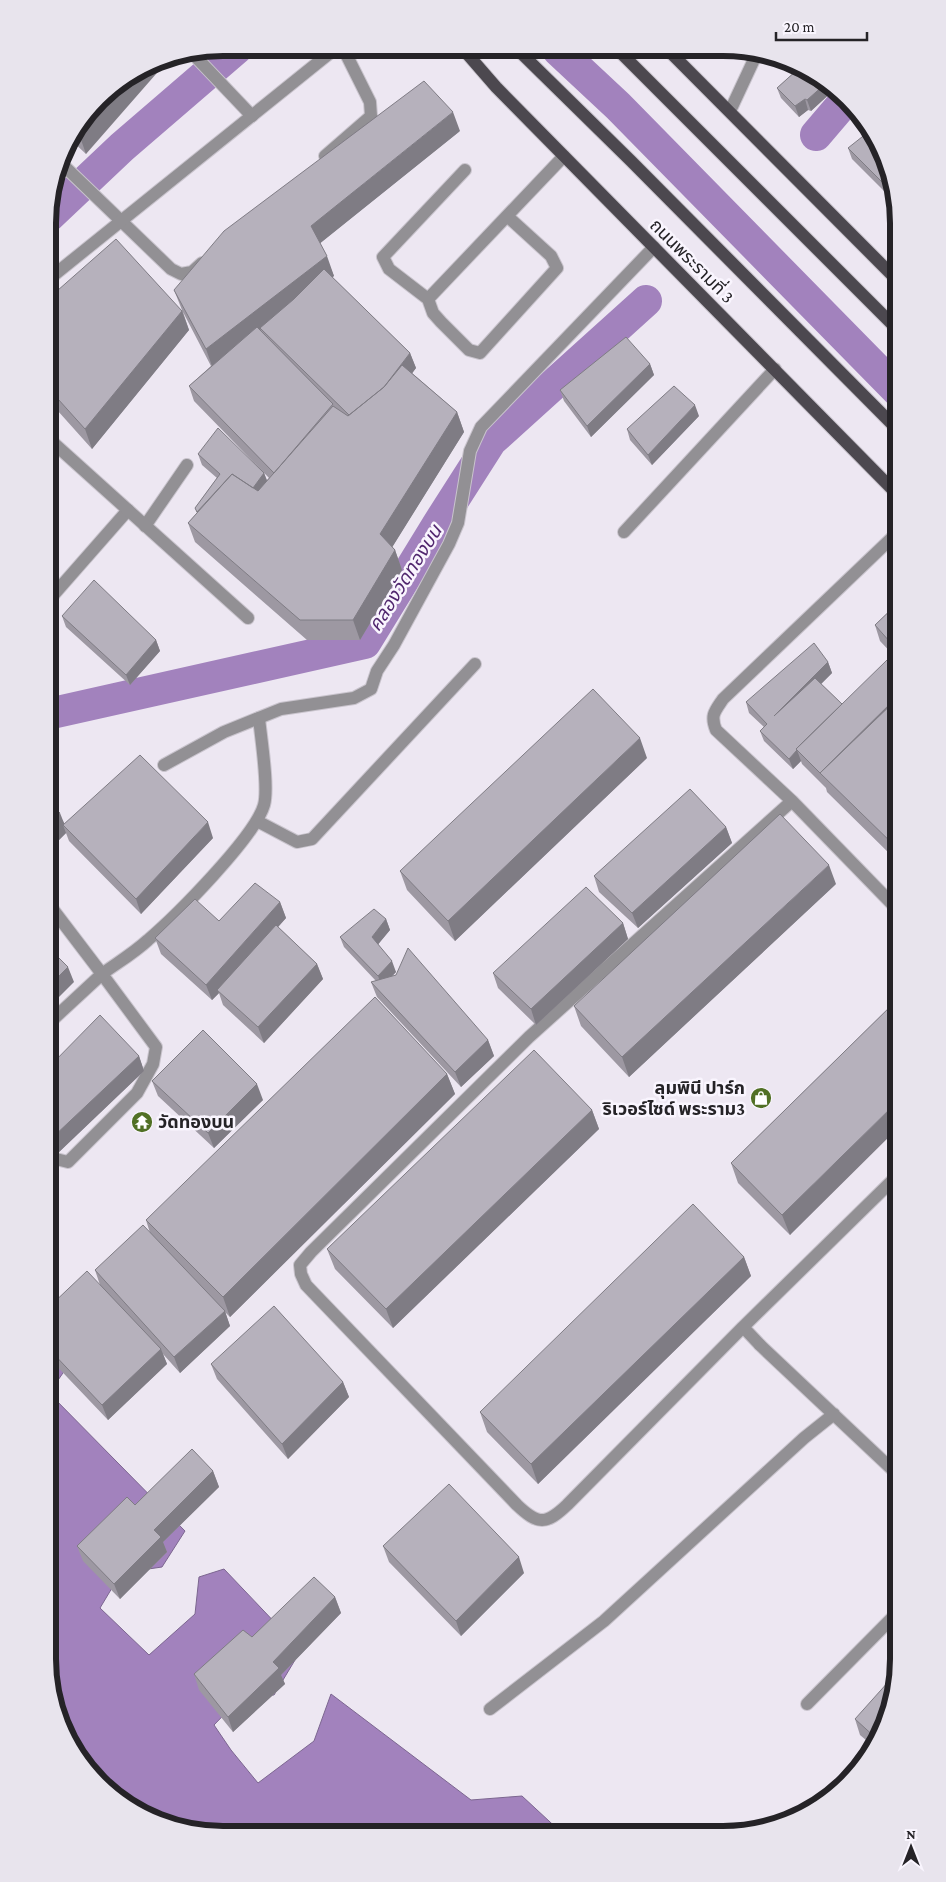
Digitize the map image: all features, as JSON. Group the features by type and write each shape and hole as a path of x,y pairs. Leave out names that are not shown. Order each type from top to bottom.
{"main road":[{"name":"ถนนพระรามที่ 3","path":"470,56 496,87 890,487"},
{"name":"ถนนพระรามที่ 3","path":"525,56 632,161 890,422"},
{"path":"624,56 890,322"},
{"path":"674,56 890,273"}],"street":[{"path":"57,272 122,222 325,57"},
{"path":"318,162 371,116 370,102 347,57"},
{"path":"199,58 252,116"},
{"path":"730,111 754,59"},
{"path":"428,299 564,156"},
{"path":"66,168 170,269 181,274 192,272 215,252"},
{"path":"465,170 383,257 389,269 428,299 433,313 469,350 480,353 557,268 551,256 506,216"},
{"path":"164,765 224,732 281,709 354,698 371,689 377,671 394,645 449,544 458,522 470,451 481,427 654,247"},
{"path":"624,532 775,370"},
{"path":"57,446 248,618"},
{"path":"145,526 187,465"},
{"path":"57,591 128,510"},
{"path":"890,540 723,699 714,713 712,722 716,730 792,801 890,901"},
{"path":"257,821 297,842 312,839 475,664"},
{"path":"56,1016 102,974 148,941 226,860 257,821 264,804 264,775 259,718"},
{"path":"792,801 529,1038 311,1252 300,1265 301,1274 306,1285 518,1505 534,1519 540,1521 548,1520 556,1516 889,1184"},
{"path":"56,1159 68,1162 137,1093 153,1064 156,1047 57,914"},
{"path":"744,1327 760,1345 889,1467"},
{"path":"490,1709 604,1621 804,1438 834,1414"},
{"path":"807,1704 889,1621"}],"shaded area":[{"path":"56,1299 93,1330 56,1383"},
{"path":"56,1400 185,1531 162,1567 121,1573 100,1608 149,1655 195,1614 199,1577 224,1569 301,1650 274,1695 243,1695 214,1725 231,1750 258,1783 314,1741 331,1694 471,1800 522,1796 554,1826 223,1826 180,1820 159,1813 121,1791 105,1777 84,1752 73,1733 59,1692 56,1659"}],"building":[{"path":"795,72 821,88 807,100 805,99 795,106 777,88"},
{"path":"424,81 453,112 311,226 327,256 206,349 174,290 224,231"},
{"path":"865,135 873,149 886,186 848,148"},
{"path":"116,239 182,311 85,429 57,398 57,291"},
{"path":"324,269 410,353 384,387 349,415 260,328 294,299"},
{"path":"257,327 333,404 274,473 189,386"},
{"path":"626,337 650,364 587,426 560,390"},
{"path":"402,365 457,412 380,534 395,550 353,620 300,620 188,523 232,474 258,491 333,406 348,416 384,387"},
{"path":"674,386 695,405 648,455 627,429"},
{"path":"218,428 264,473 253,488 232,474 197,512 195,508 220,474 198,454"},
{"path":"94,580 156,640 126,675 62,616"},
{"path":"890,611 890,642 875,625"},
{"path":"814,643 828,662 774,716 815,678 842,704 796,749 789,759 760,731 767,724 746,702"},
{"path":"887,660 890,663 890,704 820,773 796,749"},
{"path":"593,689 640,738 448,921 400,871"},
{"path":"890,706 890,841 820,773"},
{"path":"140,755 208,822 136,899 63,825"},
{"path":"690,789 726,827 632,913 594,876"},
{"path":"780,814 829,865 622,1057 574,1006"},
{"path":"255,883 280,902 206,985 155,938 195,899 219,921"},
{"path":"586,887 623,923 531,1009 493,973"},
{"path":"374,909 386,919 372,937 392,961 378,976 340,937"},
{"path":"276,925 317,964 258,1027 217,990"},
{"path":"408,948 488,1040 455,1072 371,982 396,975"},
{"path":"56,955 68,967 56,979"},
{"path":"375,997 447,1074 223,1297 146,1220"},
{"path":"889,1007 889,1109 782,1215 731,1163"},
{"path":"100,1015 139,1056 56,1134 56,1059"},
{"path":"203,1030 257,1084 208,1133 152,1081"},
{"path":"534,1050 592,1110 386,1309 327,1249"},
{"path":"693,1204 744,1257 531,1464 480,1412"},
{"path":"143,1225 225,1311 174,1357 95,1270"},
{"path":"87,1271 161,1349 102,1405 56,1357 56,1300"},
{"path":"274,1306 343,1382 282,1444 211,1364"},
{"path":"192,1449 213,1471 154,1530 161,1537 114,1584 77,1546 127,1497 135,1505"},
{"path":"449,1484 519,1557 456,1621 383,1546"},
{"path":"314,1577 335,1597 273,1662 279,1668 228,1717 194,1674 243,1630 252,1637"},
{"path":"888,1682 881,1713 872,1734 855,1719"}],"waterway":[{"name":"คลองวัดทองบน","path":"565,56 618,106 890,383"},
{"path":"57,208 122,147 227,57"},
{"name":"คลองวัดทองบน","path":"816,135 841,106"},
{"name":"คลองวัดทองบน","path":"57,712 365,643 491,441 646,301"}],"place":[{"name":"ลุมพินี ปาร์ก ริเวอร์ไซด์ พระราม3","path":"761,1098"},
{"name":"วัดทองบน","path":"142,1122"}]}
